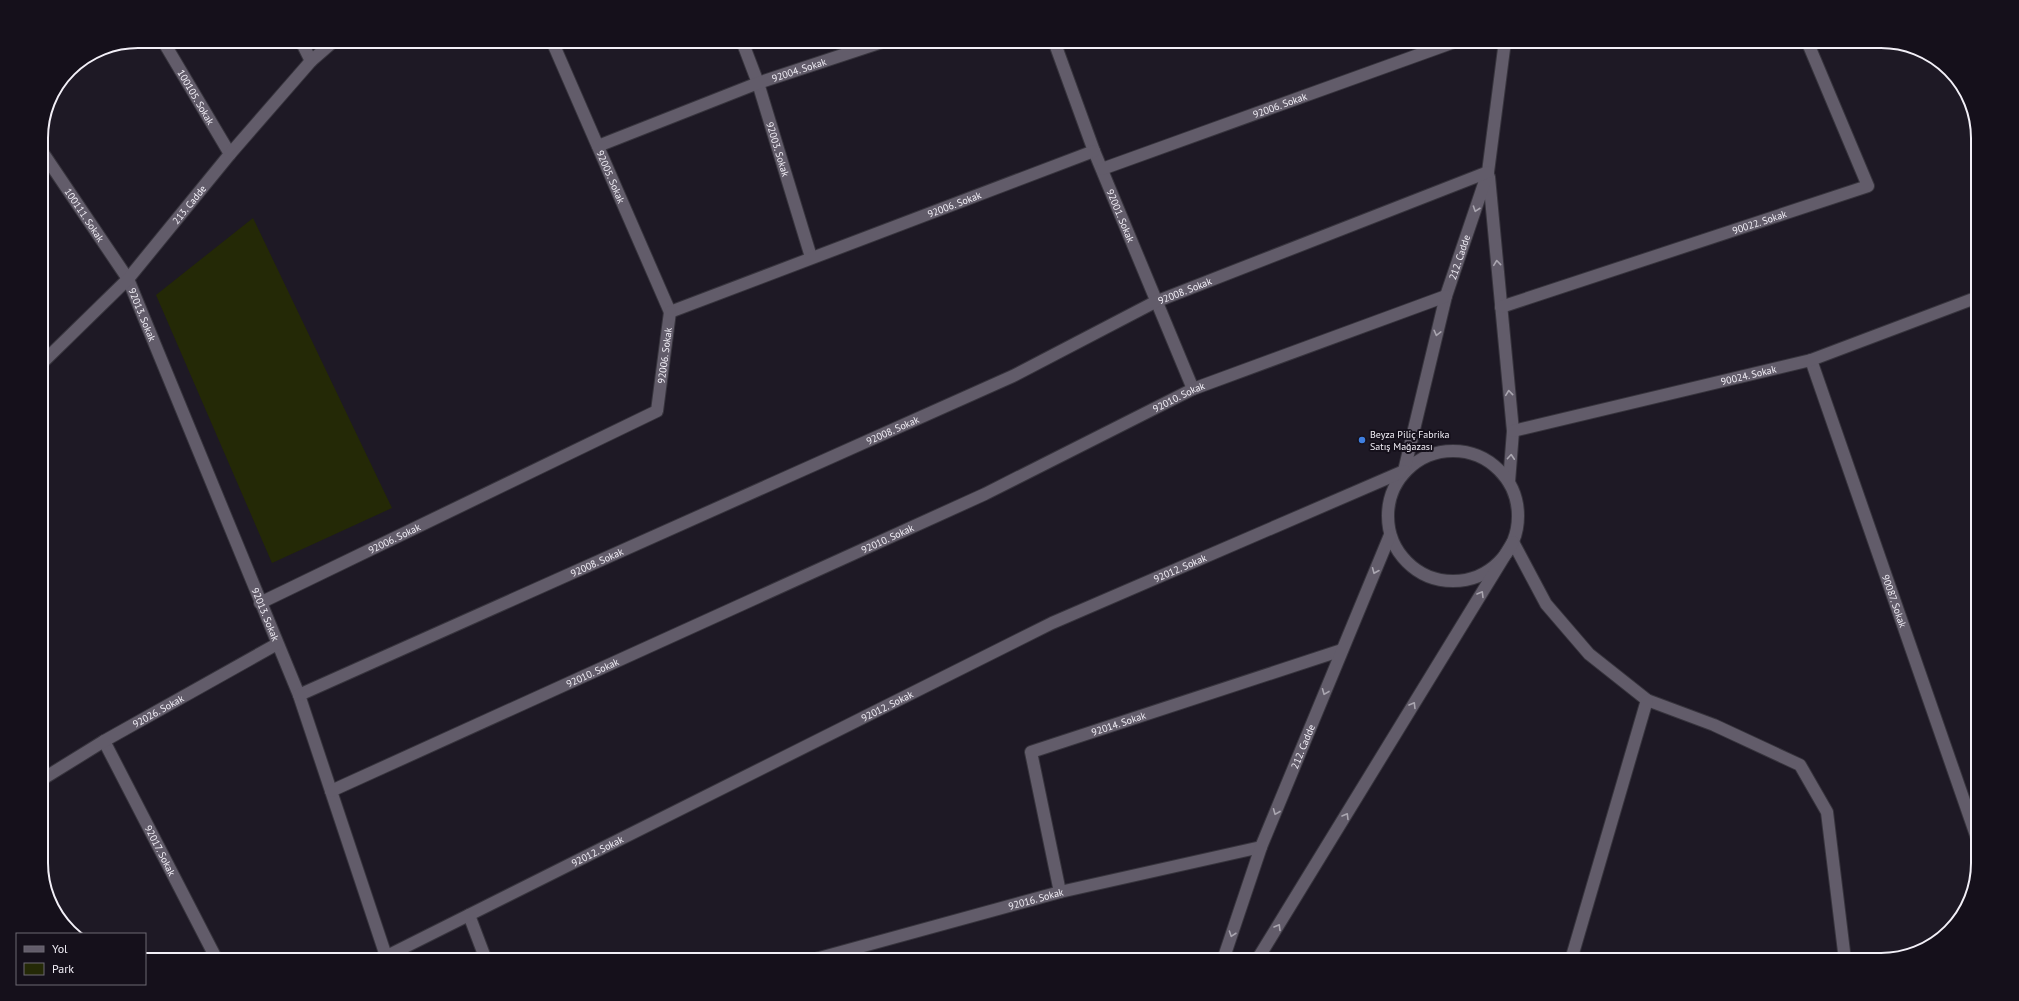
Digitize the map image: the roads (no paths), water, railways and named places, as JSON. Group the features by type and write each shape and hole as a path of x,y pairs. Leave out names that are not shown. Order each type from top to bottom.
{"street":[{"name":"100105. Sokak","path":"167,48 230,154"},
{"path":"304,48 311,61"},
{"name":"213. Cadde","path":"48,357 128,279 230,154 311,61 326,48"},
{"name":"92005. Sokak","path":"555,48 670,312"},
{"name":"92003. Sokak","path":"745,48 758,83 811,257"},
{"name":"92004. Sokak","path":"598,146 758,83 864,48"},
{"name":"92001. Sokak","path":"1057,48 1094,151 1155,302 1193,389"},
{"name":"92006. Sokak","path":"1102,169 1438,48"},
{"name":"212. Cadde","path":"1404,471 1446,296 1488,172 1505,48"},
{"name":"90022. Sokak","path":"1501,307 1868,186 1810,48"},
{"name":"92006. Sokak","path":"260,603 658,411 670,312 811,257 1094,151"},
{"name":"100111. Sokak","path":"48,160 128,279"},
{"path":"1488,172 1513,432 1510,482"},
{"name":"92008. Sokak","path":"299,694 1013,376 1155,302 1488,172"},
{"name":"92013. Sokak","path":"128,279 260,603 299,694 331,791 380,953"},
{"name":"92010. Sokak","path":"331,791 985,494 1193,389 1446,296"},
{"name":"90024. Sokak","path":"1513,432 1811,360 1971,300"},
{"name":"90087. Sokak","path":"1811,360 1971,821"},
{"path":"1261,953 1513,542 1518,522 1517,501 1510,482 1496,466 1479,456 1459,450 1439,451 1420,458 1404,471 1392,491 1387,513 1390,535 1400,556 1417,571 1438,580 1453,581 1460,581 1482,575 1500,560 1513,542"},
{"name":"92012. Sokak","path":"392,953 1052,623 1404,471"},
{"name":"212. Cadde","path":"1225,953 1261,847 1390,535"},
{"path":"1513,542 1551,609 1589,654 1647,700 1714,725 1800,765 1827,812 1844,953"},
{"name":"92026. Sokak","path":"48,776 104,741 277,644"},
{"name":"92014. Sokak","path":"1060,892 1031,752 1342,650"},
{"path":"1573,953 1647,700"},
{"name":"92017. Sokak","path":"104,741 213,953"},
{"name":"92016. Sokak","path":"838,953 1060,892 1261,847"},
{"path":"469,915 483,953"}],"place":[{"name":"Beyza Piliç Fabrika Satış Mağazası","path":"1362,440"}]}
